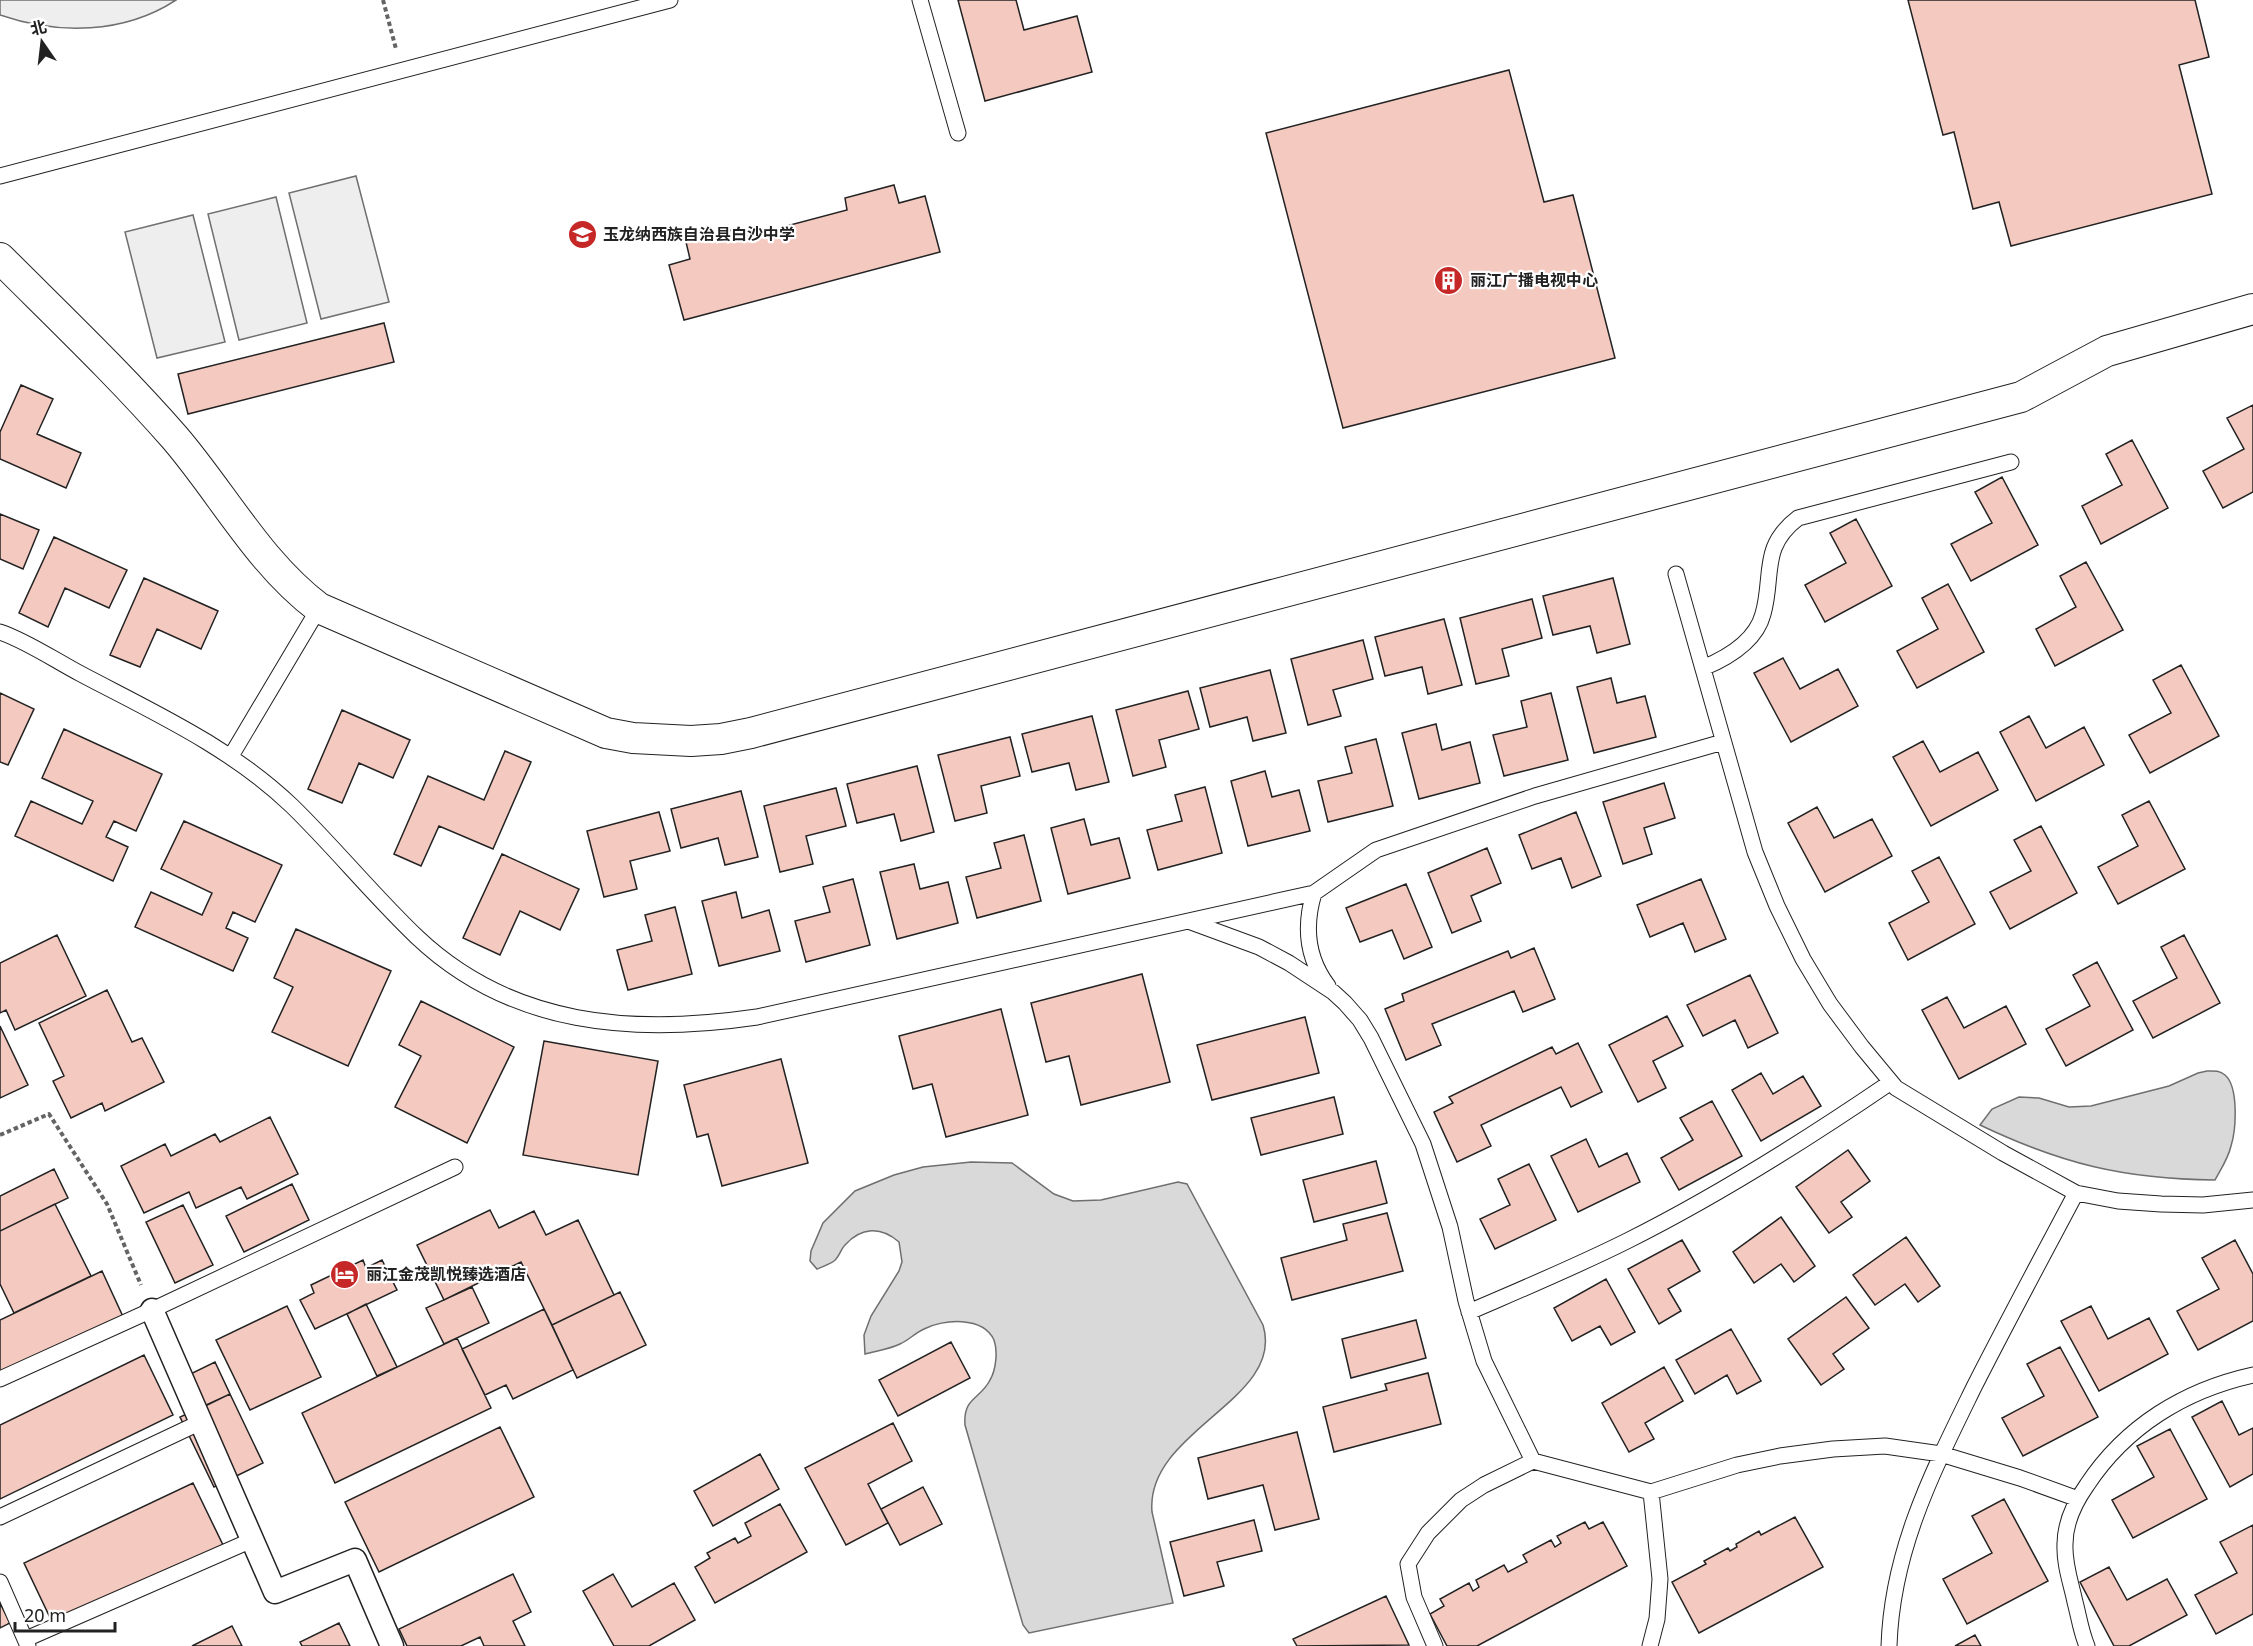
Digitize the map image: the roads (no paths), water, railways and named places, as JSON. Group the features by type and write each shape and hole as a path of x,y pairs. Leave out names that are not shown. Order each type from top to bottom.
{"street":[{"path":"0,258 123,381 176,439 273,565 304,597 319,608 606,733 661,741 721,739 785,724 2021,397 2107,351 2253,309"},
{"path":"152,1310 275,1592 355,1560 392,1646"}],"lane":[{"path":"0,176 670,0"},
{"path":"920,0 958,134"},
{"path":"1703,668 1721,661 1737,650 1752,634 1763,616 1771,554 1777,539 1786,527 1798,519 2011,462"},
{"path":"1676,574 1755,852 1777,906 1803,959 1830,1004 1896,1088 2003,1153 2076,1192 2118,1201 2161,1204 2203,1205 2253,1200"},
{"path":"231,756 319,608"},
{"path":"0,632 144,707 231,756 291,805 396,916 442,958 468,976 520,1003 548,1012 590,1020 632,1024 716,1023 757,1017 1314,893 1376,850 1535,796 1723,742"},
{"path":"1314,893 1308,913 1311,956 1320,975 1360,1020 1371,1038 1422,1144 1450,1227 1469,1312 1484,1361 1533,1461"},
{"path":"1189,921 1258,947 1289,963 1333,992"},
{"path":"1469,1312 1626,1242 1701,1202 1775,1158 1891,1082"},
{"path":"0,1379 455,1167"},
{"path":"1889,1646 1894,1601 1913,1520 1941,1454 2076,1192"},
{"path":"2087,1646 2066,1561 2067,1525 2078,1499 2104,1462 2144,1423 2172,1404 2202,1390 2253,1375"},
{"path":"0,1517 201,1422"},
{"path":"1435,1646 1414,1598 1408,1564 1428,1533 1461,1500 1508,1472 1533,1461 1652,1492 1737,1465 1822,1450 1885,1446 1941,1454 2020,1478 2078,1499"},
{"path":"1650,1646 1657,1619 1660,1579 1652,1492"},
{"path":"0,1582 27,1643 252,1540"}],"place":[{"name":"玉龙纳西族自治县白沙中学","path":"582,234"},
{"name":"丽江广播电视中心","path":"1449,280"},
{"name":"丽江金茂凯悦臻选酒店","path":"345,1274"}]}
